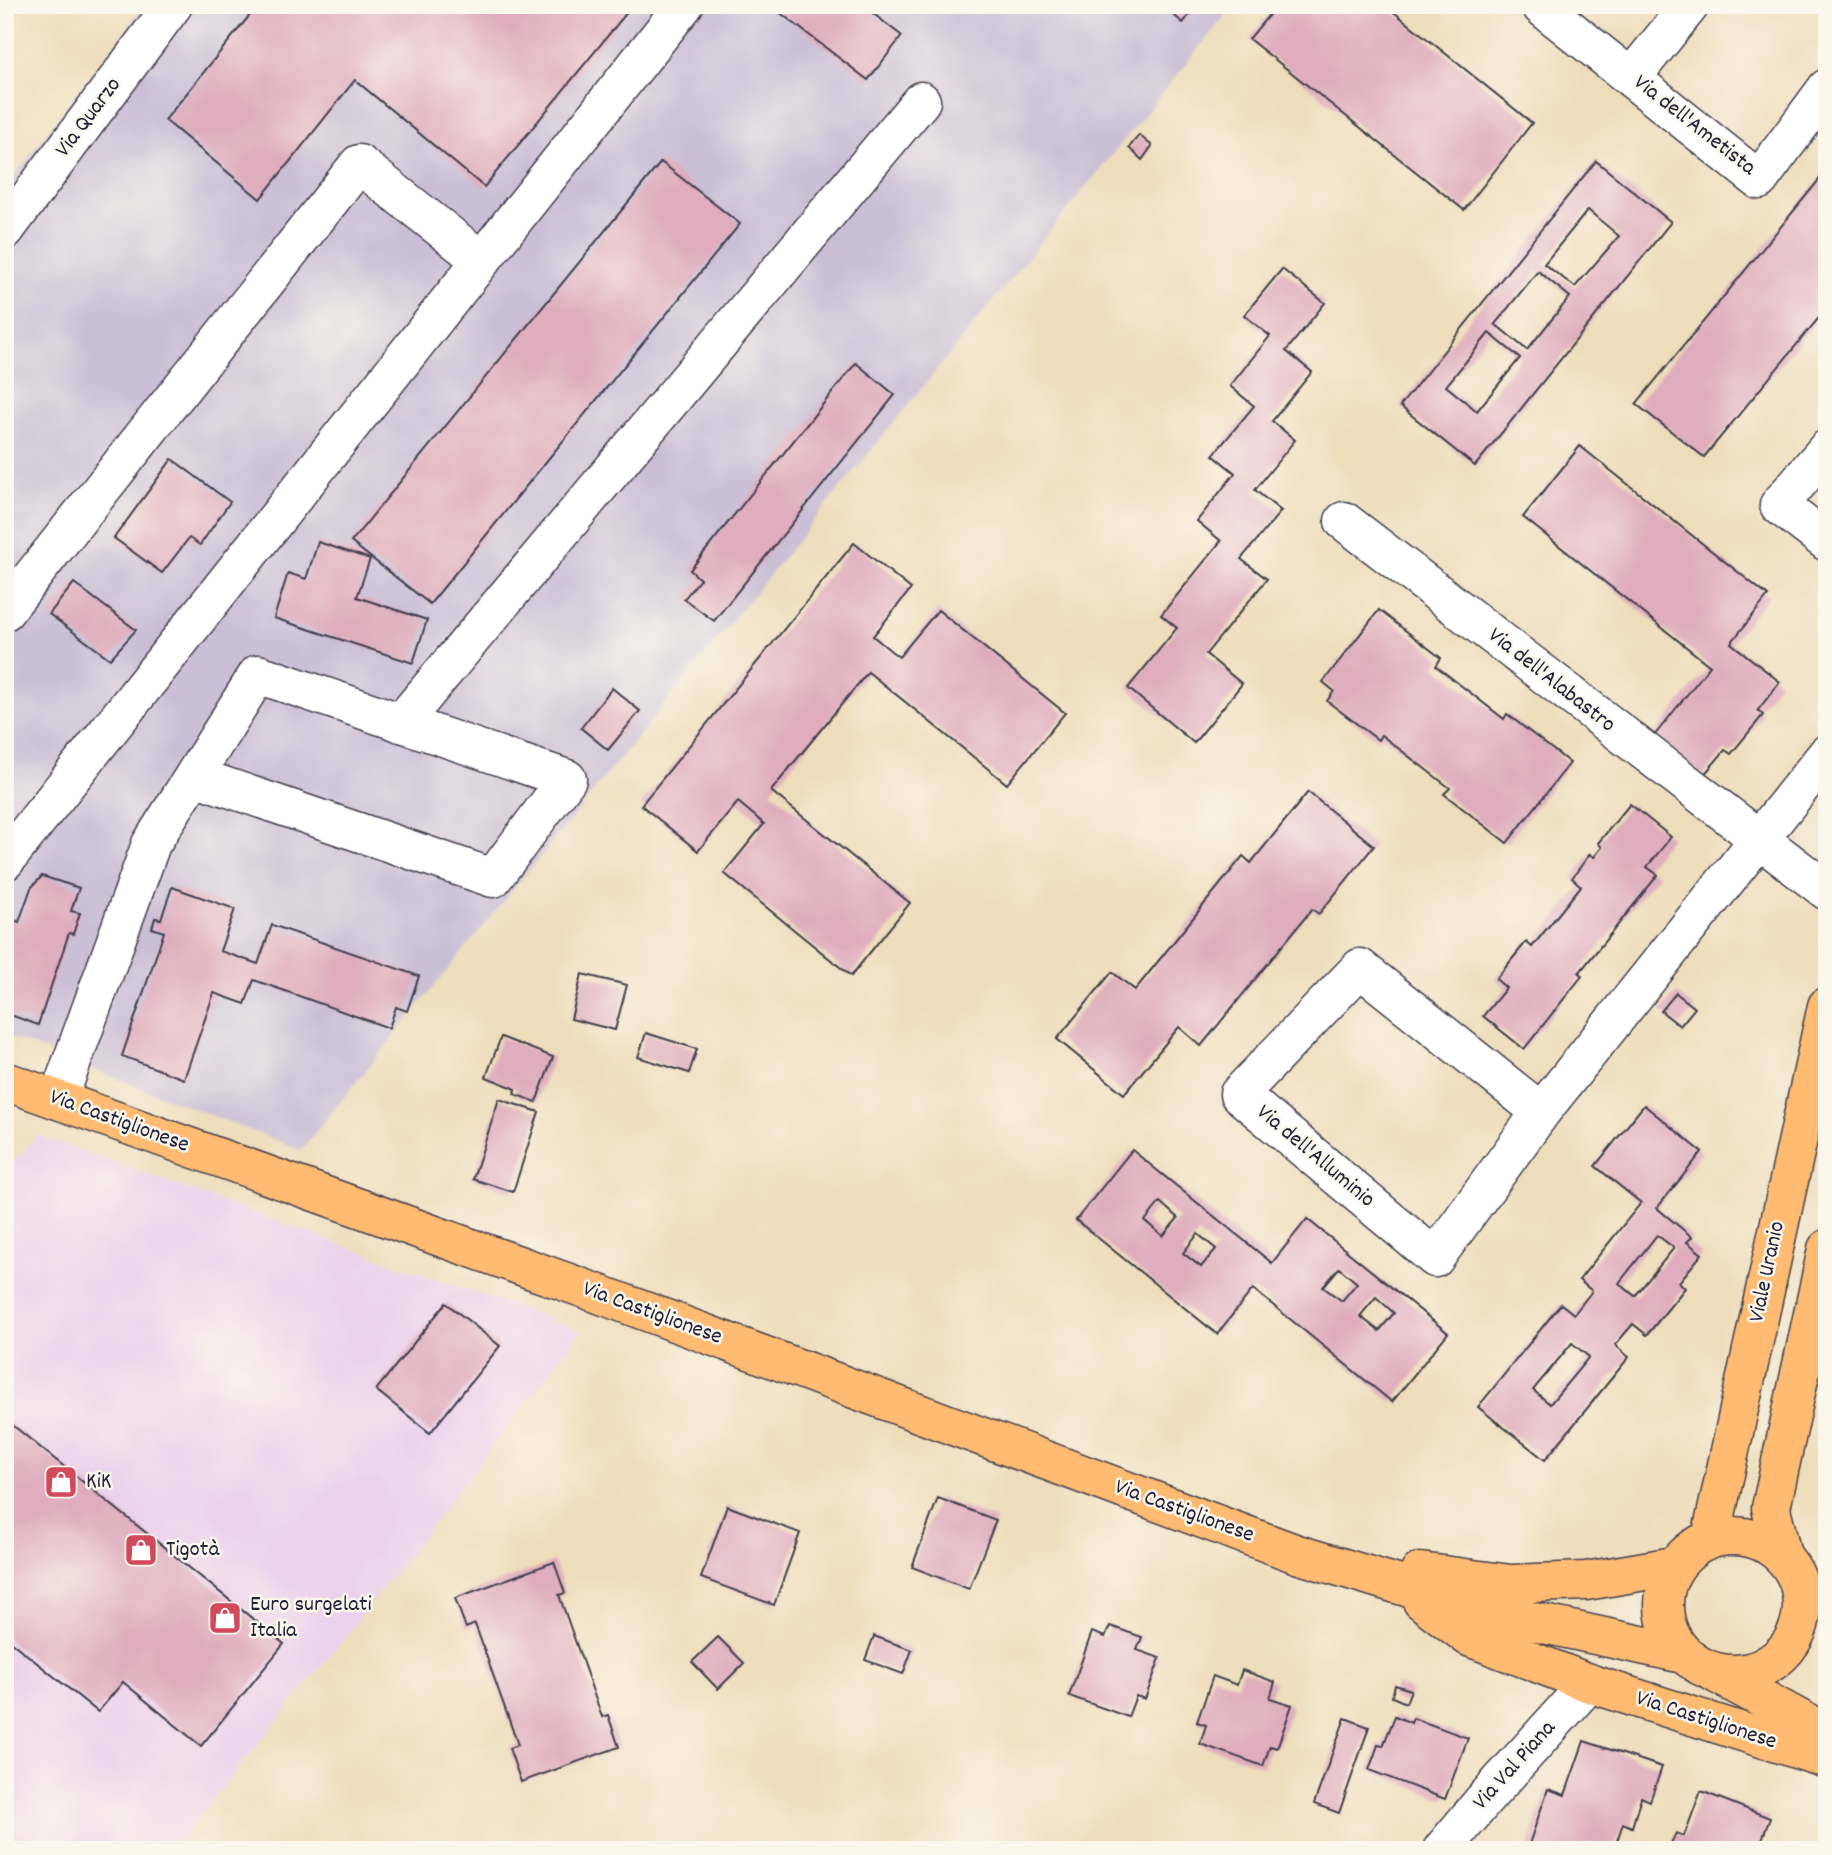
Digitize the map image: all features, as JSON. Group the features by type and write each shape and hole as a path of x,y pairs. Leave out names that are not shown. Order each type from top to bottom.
{"main road":[{"name":"Viale Uranio","path":"1711,1538 1827,1006"},
{"name":"Via Castiglionese","path":"5,1081 591,1292 1297,1554 1493,1613 1697,1662 1732,1674 1754,1671 1774,1661 1790,1645 1800,1625 1815,1615 1793,1569 1782,1555 1767,1543 1749,1536 1711,1538"},
{"path":"1782,1555 1771,1508 1827,1249"},
{"path":"1697,1662 1670,1635 1663,1612 1665,1588 1674,1566 1690,1549 1711,1538"},
{"name":"Via Castiglionese","path":"1297,1554 1511,1584 1586,1581 1674,1566"},
{"name":"Via Castiglionese","path":"1401,1585 1469,1637 1589,1683 1827,1759"},
{"name":"Via Castiglionese","path":"1697,1662 1827,1734"}],"street":[{"name":"Via Quarzo","path":"5,230 173,5"},
{"path":"5,861 684,5"},
{"name":"Via dell'Ametista","path":"1543,5 1542,7 1759,180 1827,88"},
{"path":"1631,78 1690,5"},
{"path":"401,723 921,101"},
{"path":"11,592 359,164 481,260"},
{"path":"1827,449 1779,505 1827,542"},
{"name":"Via dell'Alabastro","path":"1344,521 1827,891"},
{"path":"58,1100 150,844 258,674 567,779 493,878 194,776"},
{"name":"Via dell'Alluminio","path":"1541,1112 1360,968 1239,1094 1435,1258 1541,1112 1827,754"},
{"name":"Via Val Piana","path":"1442,1850 1589,1683"}],"shaded area":[{"path":"145,5 1234,5 301,1150 5,1035 5,188"},
{"path":"37,1135 581,1331 345,1637 172,1850 33,1850 5,1827 5,1173"}],"building":[{"path":"258,5 633,5 484,187 355,80 260,199 165,120"},
{"path":"770,5 862,5 902,36 868,80"},
{"path":"1162,5 1197,5 1183,23"},
{"path":"1277,5 1385,5 1532,123 1464,210 1249,39"},
{"path":"1139,135 1152,146 1142,160 1129,148"},
{"path":"1596,161 1671,222 1475,466 1400,406","holes":["1588,210 1619,236 1575,287 1544,264","1538,271 1570,297 1527,350 1495,324","1489,333 1520,358 1477,411 1446,386"]},
{"path":"661,162 740,224 430,604 351,542"},
{"path":"1827,170 1827,308 1704,457 1636,404"},
{"path":"1282,269 1325,303 1286,351 1312,372 1272,421 1295,440 1255,490 1281,511 1241,559 1267,579 1206,654 1242,684 1194,743 1128,688 1177,628 1161,615 1221,541 1197,521 1235,473 1213,455 1254,406 1230,386 1270,336 1244,315"},
{"path":"856,363 895,395 714,621 684,599 700,579 690,570"},
{"path":"1580,446 1768,596 1731,643 1780,682 1758,710 1763,715 1731,754 1725,750 1703,776 1654,736 1710,666 1523,517"},
{"path":"172,459 230,502 200,545 189,538 162,573 114,538"},
{"path":"318,542 370,559 357,597 427,620 413,663 274,618 288,573 306,579"},
{"path":"854,543 911,589 873,636 891,651 899,657 938,610 1065,713 1007,784 868,672 792,765 771,791 910,903 851,976 724,873 764,824 738,802 698,851 641,805"},
{"path":"74,583 136,630 110,659 49,614"},
{"path":"1379,610 1441,658 1436,666 1504,719 1507,714 1570,763 1507,843 1444,794 1450,788 1381,735 1378,740 1327,701 1334,691 1323,682"},
{"path":"612,688 640,711 608,750 581,728"},
{"path":"1308,792 1374,846 1319,914 1312,909 1201,1046 1179,1027 1124,1094 1057,1039 1112,972 1135,990 1243,856 1251,863"},
{"path":"1630,804 1671,837 1647,867 1658,875 1579,973 1582,976 1524,1049 1483,1016 1506,988 1496,979 1526,942 1532,947 1581,886 1572,878 1590,854 1594,857 1602,847 1598,843"},
{"path":"42,876 79,888 71,911 80,913 73,934 69,933 38,1025 5,1013 5,928 9,918 19,922 31,888"},
{"path":"172,887 235,909 220,951 258,964 272,925 419,976 407,1011 396,1007 389,1028 254,980 245,1004 214,993 184,1079 122,1056 164,932 152,928 155,918 161,919"},
{"path":"582,974 627,985 615,1030 571,1019"},
{"path":"1676,993 1695,1008 1680,1026 1661,1011"},
{"path":"646,1033 697,1049 689,1073 638,1057"},
{"path":"501,1037 553,1057 536,1102 514,1094 514,1088 486,1077"},
{"path":"499,1099 539,1112 513,1192 473,1179"},
{"path":"1644,1105 1702,1152 1657,1208 1692,1237 1687,1242 1702,1254 1679,1282 1685,1288 1647,1335 1633,1324 1615,1345 1629,1357 1545,1460 1478,1407 1561,1304 1574,1314 1592,1291 1579,1280 1641,1203 1595,1166","holes":["1657,1235 1674,1248 1635,1296 1619,1283","1572,1343 1589,1357 1550,1404 1533,1390"]},
{"path":"1132,1150 1272,1263 1307,1219 1448,1333 1392,1402 1253,1289 1217,1334 1076,1220","holes":["1160,1202 1178,1218 1163,1236 1145,1221","1198,1234 1216,1249 1201,1267 1183,1253","1339,1268 1357,1283 1342,1301 1323,1287","1376,1297 1394,1313 1379,1331 1360,1316"]},
{"path":"446,1303 500,1346 430,1433 376,1390"},
{"path":"5,1419 284,1644 201,1746 123,1682 98,1712 5,1637"},
{"path":"938,1498 996,1520 969,1589 912,1567"},
{"path":"727,1506 800,1533 774,1605 701,1578"},
{"path":"554,1562 565,1593 559,1595 602,1717 608,1715 619,1747 521,1782 509,1748 518,1745 475,1624 466,1628 455,1598"},
{"path":"1110,1626 1142,1637 1137,1650 1160,1658 1145,1699 1136,1696 1128,1717 1069,1696 1092,1632 1105,1637"},
{"path":"874,1636 912,1650 903,1674 865,1660"},
{"path":"718,1637 744,1663 718,1689 692,1662"},
{"path":"1242,1670 1275,1682 1270,1698 1292,1705 1277,1748 1270,1746 1263,1766 1200,1744 1206,1725 1197,1722 1213,1676 1237,1685"},
{"path":"1395,1685 1411,1690 1406,1703 1392,1697"},
{"path":"1395,1716 1411,1723 1413,1718 1468,1738 1445,1799 1369,1770 1378,1745 1383,1746"},
{"path":"1345,1718 1369,1727 1339,1813 1314,1804"},
{"path":"1584,1741 1662,1767 1650,1801 1641,1797 1632,1827 1623,1823 1614,1850 1527,1850 1548,1789 1565,1795"},
{"path":"1701,1791 1770,1818 1758,1850 1680,1850 1670,1846 1676,1833 1684,1836"}],"place":[{"name":"KiK","path":"61,1482"},
{"name":"Tigotà","path":"141,1550"},
{"name":"Euro surgelati Italia","path":"225,1618"}]}
